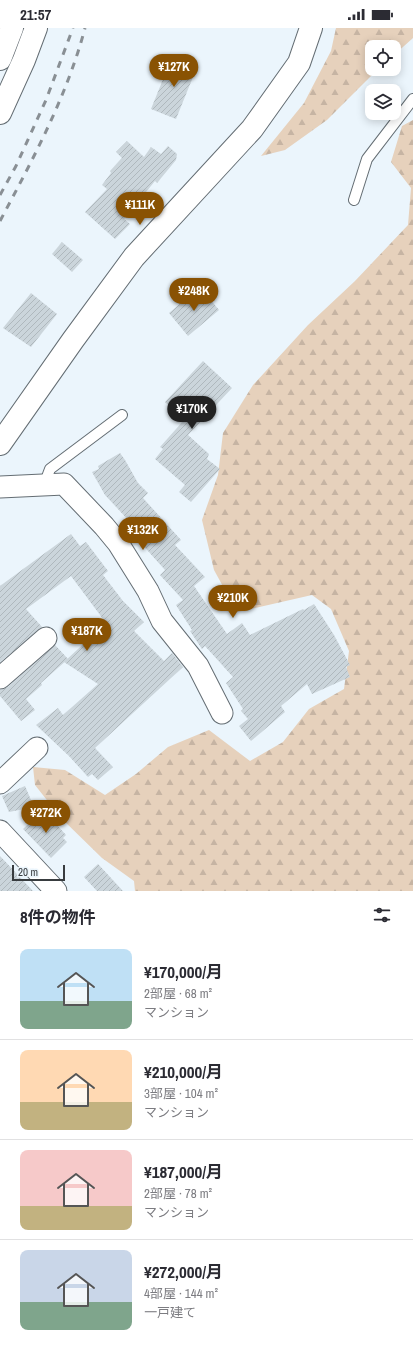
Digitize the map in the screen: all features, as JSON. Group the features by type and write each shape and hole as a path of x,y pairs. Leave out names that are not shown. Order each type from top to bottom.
{"main road":[{"path":"0,58 12,28"},
{"path":"0,113 24,60 36,28"},
{"path":"0,444 73,340 134,257 252,129 299,64 311,28"}],"street":[{"path":"0,487 64,484 118,543 148,591 162,621 198,666 222,713"},
{"path":"0,678 46,638"},
{"path":"0,783 37,748"},
{"path":"0,832 56,891"}],"lane":[{"path":"354,200 367,159 413,98"},
{"path":"44,485 50,469 122,415"}],"green space":[{"path":"336,28 413,28 413,38 401,49 401,40 365,40 365,76 371,76 327,120 285,150 261,156 304,103 331,51"},
{"path":"413,120 413,891 135,891 134,881 102,858 61,818 35,785 33,767 65,770 105,795 136,774 168,747 209,730 250,761 283,742 309,709 344,689 349,651 331,609 312,595 237,612 214,570 202,520 218,475 223,433 253,385 308,325 355,281 408,225 411,188 391,162 402,126"}],"building":[{"path":"172,57 197,67 176,119 151,109"},
{"path":"127,141 144,157 151,147 161,154 168,146 177,154 176,160 157,183 155,181 124,219 130,224 115,239 85,212 107,189 102,185 111,173 110,171 122,158 116,152"},
{"path":"62,242 83,260 72,272 52,254"},
{"path":"200,287 219,310 188,336 169,313"},
{"path":"31,293 57,314 31,347 3,328"},
{"path":"203,361 232,388 188,435 209,454 207,459 220,469 191,502 179,492 185,485 155,459 163,449 160,447 184,420 165,402"},
{"path":"120,453 138,483 148,493 143,498 181,540 175,545 205,577 194,586 227,634 242,623 250,635 314,604 334,635 350,665 346,667 350,677 312,694 307,684 281,706 285,712 251,741 239,726 248,719 241,711 243,709 226,683 233,677 205,646 202,649 176,605 183,600 160,575 165,570 140,542 143,540 129,526 131,523 105,495 92,472 99,469 98,466"},
{"path":"71,534 80,546 86,542 108,571 103,575 123,601 144,622 134,631 164,661 172,653 183,667 95,748 113,767 98,780 92,774 88,777 69,756 36,725 58,708 63,715 98,684 64,662 106,623 71,576 26,609 42,627 0,662 0,586"},
{"path":"55,645 68,659 41,683 42,685 26,699 35,710 21,721 0,696 0,690 8,687"},
{"path":"25,786 34,807 9,812 2,796"},
{"path":"43,810 66,835 63,838 67,842 51,858 23,829"},
{"path":"0,856 33,891 0,891"},
{"path":"98,864 123,891 97,891 84,877"}],"railway":[{"path":"0,195 16,166 46,100 73,28"},
{"path":"0,221 37,151 59,103 78,53 85,28"}]}
